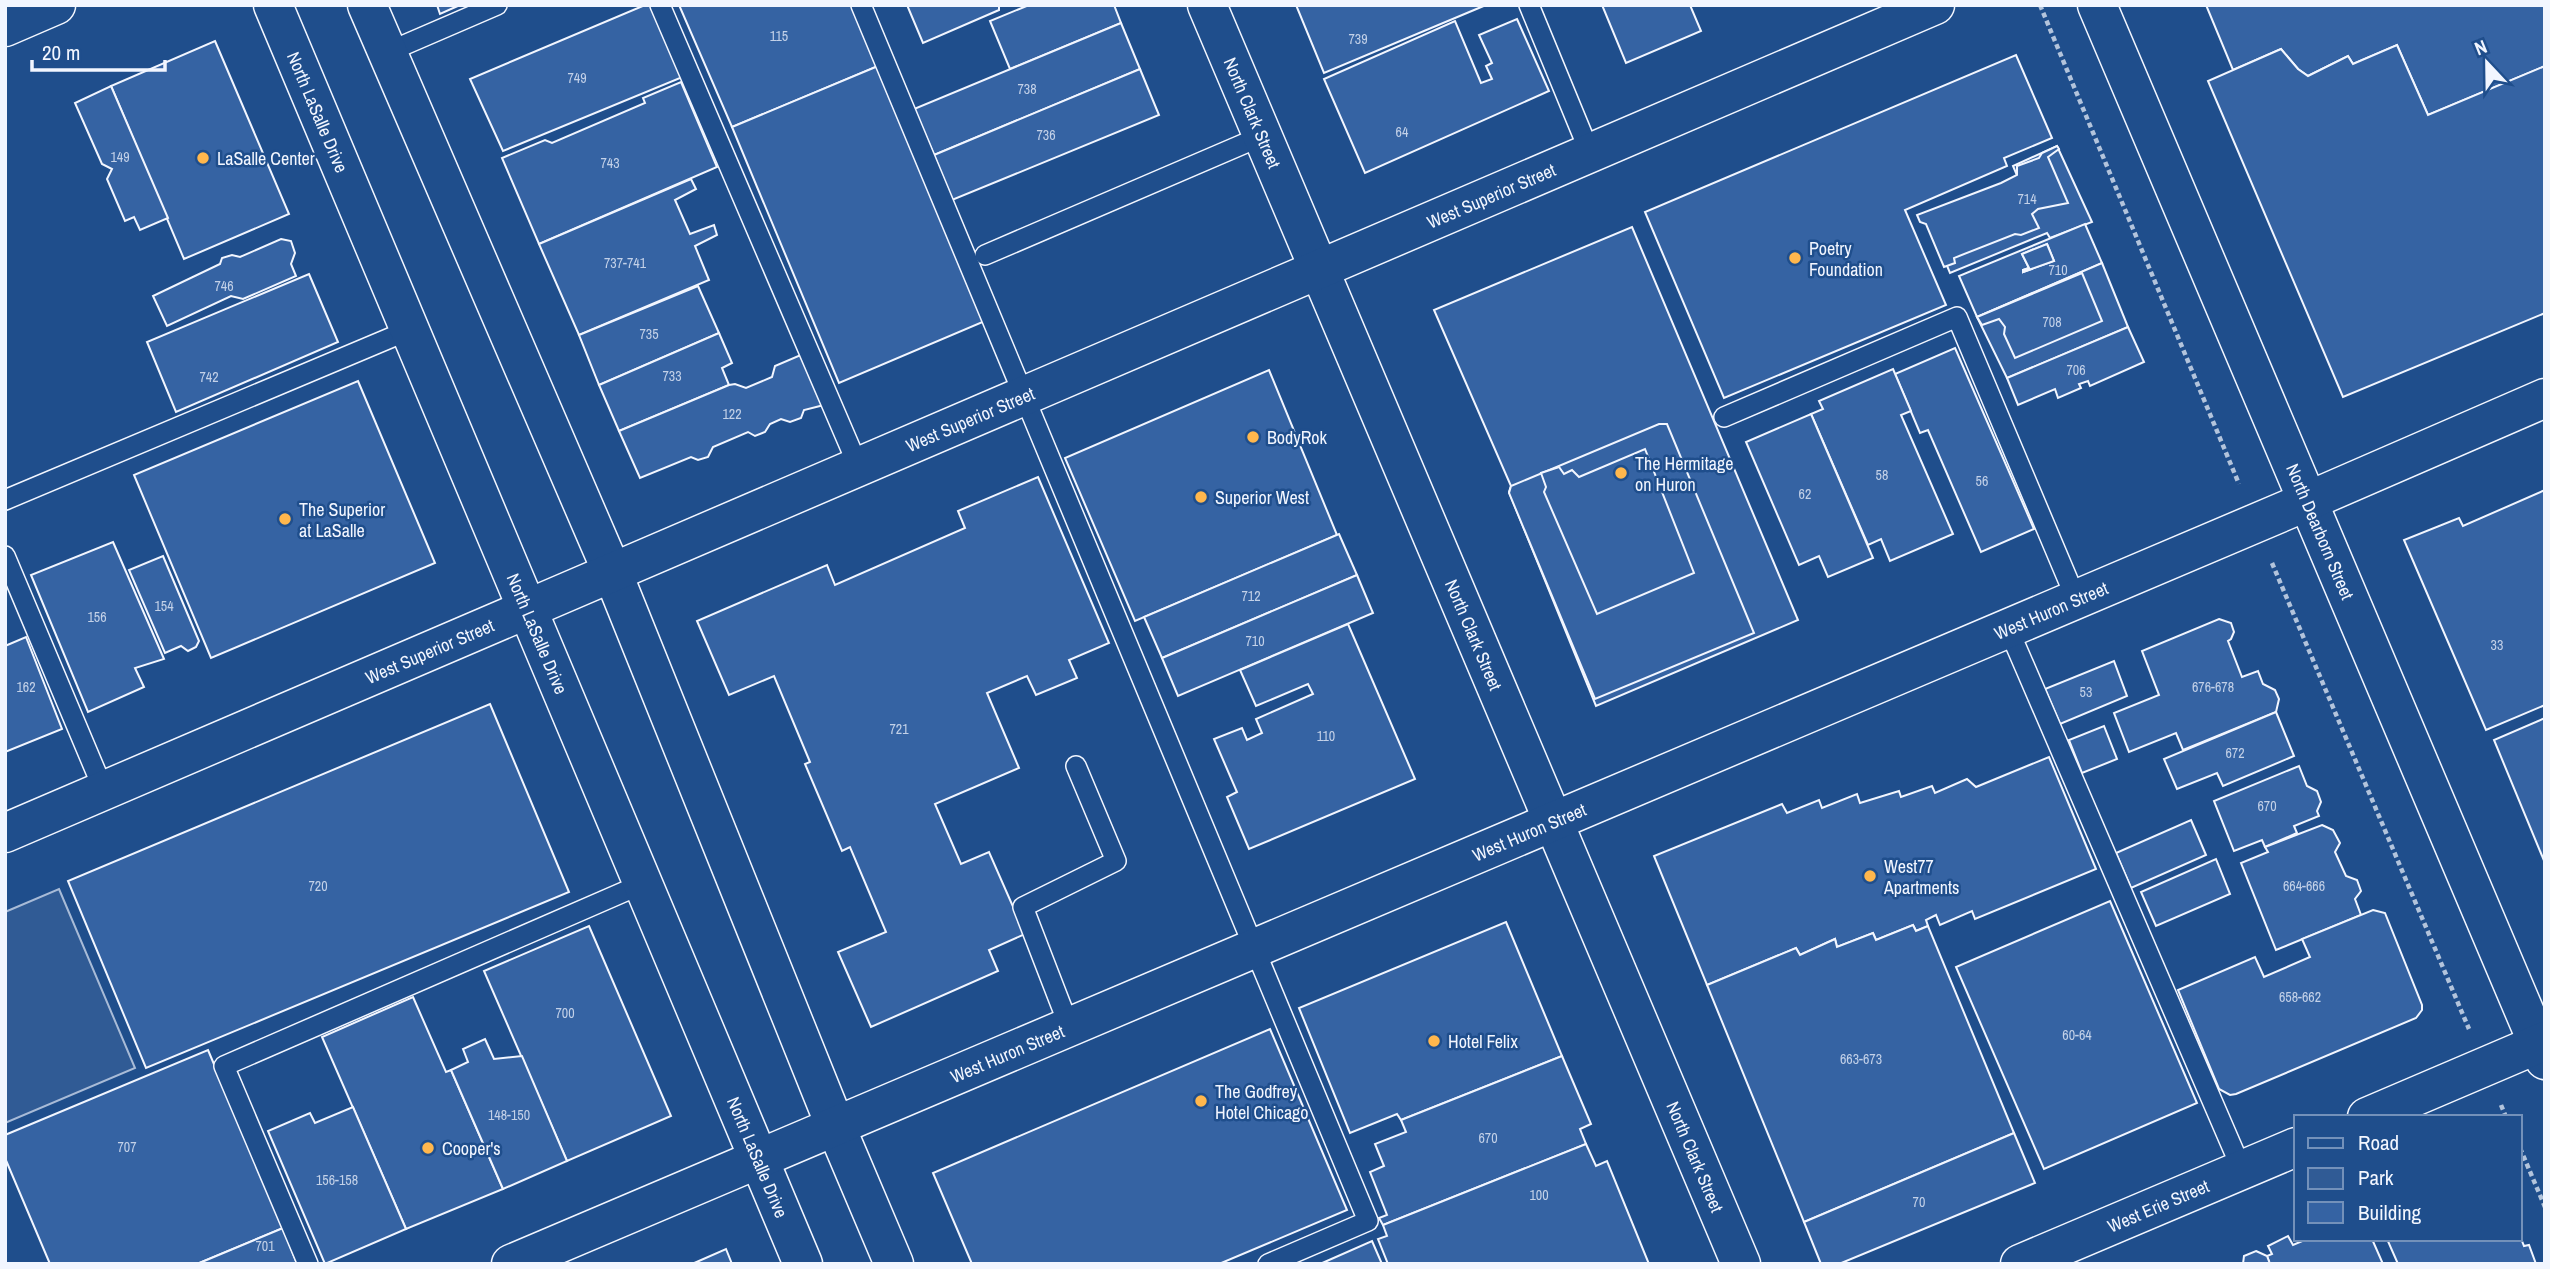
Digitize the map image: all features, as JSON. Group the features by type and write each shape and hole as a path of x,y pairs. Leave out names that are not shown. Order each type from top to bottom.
{"main road":[{"path":"5,27 56,5"},
{"name":"North LaSalle Drive","path":"272,5 803,1264"},
{"path":"368,5 613,574 835,1125 894,1264"},
{"name":"North Clark Street","path":"1207,5 1741,1264"},
{"name":"West Superior Street","path":"5,833 1935,5"},
{"name":"North Dearborn Street","path":"2097,5 2543,1048"},
{"name":"West Huron Street","path":"511,1264 2545,398"},
{"path":"2372,1115 2543,1048"},
{"name":"West Erie Street","path":"2020,1264 2075,1253 2242,1170 2294,1148"}],"lane":[{"path":"388,52 497,5"},
{"path":"660,5 859,468"},
{"path":"861,5 1368,1221 1268,1264"},
{"path":"1528,5 1590,153"},
{"path":"985,254 1262,136"},
{"path":"1724,417 1957,317 2076,598"},
{"path":"5,500 408,330"},
{"path":"5,556 104,791"},
{"path":"2008,628 2242,1170"},
{"path":"1069,1026 1023,907 1116,861 1076,766"},
{"path":"307,1264 224,1066 642,884"}],"path":[{"path":"2522,1153 2545,1207"}],"green space":[{"path":"59,889 135,1068 5,1123 5,912"}],"building":[{"path":"437,5 460,5 440,14"},
{"path":"645,5 654,5 685,76 503,151 470,79"},
{"path":"679,5 852,5 878,66 732,127"},
{"path":"907,5 999,5 999,10 923,43"},
{"path":"1029,5 1114,5 1121,23 1010,69 990,21"},
{"path":"1296,5 1486,5 1324,73"},
{"path":"1602,5 1690,5 1701,31 1626,63"},
{"path":"2206,5 2545,5 2545,66 2428,115 2397,45 2353,64 2348,56 2308,76 2298,69 2281,49 2233,70"},
{"path":"1517,19 1549,91 1365,173 1324,79 1455,21 1481,83 1492,79 1486,66 1492,63 1479,35"},
{"path":"1121,23 1140,69 934,155 914,109"},
{"name":"LaSalle Center","path":"215,41 289,214 184,259 111,86"},
{"path":"2397,45 2428,115 2545,66 2545,313 2343,397 2208,81 2281,49 2298,69 2308,76 2348,56 2353,64"},
{"name":"Poetry Foundation","path":"2016,55 2052,138 2004,158 2007,166 1905,210 1946,305 1724,398 1645,212"},
{"path":"878,66 985,321 839,383 732,127"},
{"path":"1140,69 1159,115 952,200 934,155"},
{"path":"681,82 717,167 539,244 502,158 545,140 552,143 645,103 643,98"},
{"path":"111,86 168,218 140,230 134,217 125,221 107,179 112,169 102,164 75,103"},
{"path":"2057,146 2092,222 2050,238 2047,233 1950,273 1927,218 2019,180 2013,166"},
{"path":"2057,146 2059,149 2048,157 2068,203 2038,209 2032,214 2039,228 2021,235 2015,234 1954,258 1955,263 1944,267 1926,224 1920,222 1917,215 2001,183 2017,175 2017,166 2039,158 2042,153"},
{"path":"691,179 696,189 675,200 690,234 714,225 717,235 695,246 709,280 579,335 539,244"},
{"path":"2085,224 2102,263 1977,317 1959,276","holes":["2047,244 2054,261 2023,272 2029,268 2022,254"]},
{"name":"The Hermitage on Huron","path":"1632,227 1798,620 1596,706 1509,492 1511,486 1434,310"},
{"path":"281,239 291,241 295,253 291,264 296,276 243,299 231,296 167,326 153,296 220,264 222,258 232,255 240,257"},
{"path":"2047,244 2054,261 2023,272 2029,268 2022,254"},
{"path":"2102,263 2128,327 2007,378 1977,317"},
{"path":"2082,273 2102,321 2015,358 2004,334 2005,327 1999,319 1982,325 1977,317"},
{"path":"309,274 338,342 176,412 147,342"},
{"path":"698,286 719,333 599,385 579,335"},
{"path":"2128,327 2144,362 2090,386 2088,381 2079,384 2081,388 2058,398 2055,389 2018,405 2007,378"},
{"path":"719,333 732,363 722,368 729,385 619,431 599,385"},
{"path":"1955,348 2034,529 1981,552 1928,430 1920,433 1895,374"},
{"path":"803,354 824,405 804,410 801,418 790,422 781,419 770,424 765,432 755,436 748,432 713,447 708,457 698,460 691,457 640,478 619,431 729,385 746,388 772,377 775,366"},
{"path":"1893,369 1911,411 1901,415 1953,534 1890,561 1881,539 1868,545 1811,414 1823,409 1819,401"},
{"name":"Superior West","path":"1269,370 1337,535 1135,621 1065,458"},
{"name":"The Superior at LaSalle","path":"358,381 435,563 211,658 134,475"},
{"path":"1811,414 1873,558 1828,577 1819,556 1799,565 1746,442"},
{"path":"1659,424 1667,424 1754,633 1595,699 1509,493 1511,486"},
{"path":"1645,449 1694,573 1597,614 1544,492 1546,487 1541,473 1559,467 1564,474 1572,470 1579,477"},
{"path":"1038,477 1109,643 1069,660 1077,678 1036,695 1027,676 987,693 1019,768 935,804 961,864 989,852 1025,934 989,950 998,971 871,1027 838,952 886,932 850,847 842,851 805,764 810,762 774,676 729,695 697,621 827,565 835,585 965,528 958,511"},
{"path":"2545,490 2545,705 2486,730 2404,540 2459,518 2463,526"},
{"path":"1339,534 1357,575 1162,658 1144,617"},
{"path":"113,542 164,659 135,668 144,687 88,712 31,575"},
{"path":"163,556 199,641 196,647 188,651 181,646 165,653 129,570"},
{"path":"1357,575 1373,613 1178,696 1162,658"},
{"path":"2219,619 2231,623 2234,632 2228,641 2242,677 2258,671 2263,684 2275,690 2279,699 2276,712 2183,750 2176,733 2129,752 2114,713 2159,695 2142,651"},
{"path":"1348,624 1415,779 1249,849 1227,797 1237,792 1214,739 1242,728 1247,740 1262,733 1256,719 1313,694 1308,684 1256,706 1240,670"},
{"path":"26,637 62,729 5,752 5,646"},
{"path":"2114,661 2127,696 2060,724 2045,689"},
{"path":"490,704 569,892 146,1068 68,881"},
{"path":"2276,712 2294,756 2223,786 2217,773 2177,789 2164,759"},
{"path":"2545,718 2545,863 2494,740"},
{"path":"2104,726 2117,759 2082,773 2069,740"},
{"name":"West77 Apartments","path":"2049,757 2096,869 1975,919 1972,911 1940,925 1936,915 1926,920 1928,926 1916,931 1913,925 1876,940 1873,933 1837,947 1835,939 1800,955 1796,948 1707,985 1654,856 1782,804 1787,813 1819,800 1822,808 1857,794 1860,803 1899,791 1901,797 1932,786 1935,793 1967,779 1976,787"},
{"path":"2299,766 2307,786 2317,791 2321,802 2317,811 2319,816 2294,826 2297,833 2265,847 2262,840 2234,851 2214,801"},
{"path":"2191,820 2206,855 2131,888 2116,853"},
{"path":"2322,825 2333,830 2340,843 2335,852 2346,876 2357,880 2361,891 2355,899 2361,915 2276,950 2241,863 2268,852 2265,847"},
{"path":"2216,859 2230,894 2156,926 2141,892"},
{"path":"2110,901 2197,1103 2044,1169 1956,967"},
{"path":"2373,910 2385,913 2422,1005 2416,1018 2236,1094 2230,1095 2219,1089 2178,990 2255,957 2264,977 2310,957 2302,939"},
{"name":"Hotel Felix","path":"1506,922 1562,1056 1401,1120 1397,1114 1350,1133 1299,1008"},
{"path":"1913,925 1916,931 1928,926 2014,1133 1804,1222 1707,985 1796,948 1800,955 1835,939 1837,947 1873,933 1876,940"},
{"path":"589,926 671,1116 567,1161 484,971"},
{"name":"Cooper's","path":"413,997 446,1072 451,1070 503,1189 406,1229 322,1037"},
{"name":"The Godfrey Hotel Chicago","path":"1270,1029 1347,1210 1219,1264 972,1264 933,1173"},
{"path":"485,1039 494,1059 522,1056 567,1161 503,1189 451,1070 468,1062 463,1049"},
{"path":"208,1050 283,1228 197,1264 50,1264 5,1158 5,1135"},
{"path":"1562,1056 1591,1124 1580,1129 1586,1144 1383,1225 1379,1218 1387,1215 1370,1172 1384,1166 1375,1144 1406,1132 1401,1120"},
{"path":"353,1107 406,1229 325,1264 268,1131 310,1113 315,1123"},
{"path":"2014,1133 2035,1183 1839,1264 1821,1264 1804,1222"},
{"path":"1586,1144 1596,1166 1607,1161 1649,1264 1388,1264 1378,1239 1387,1236 1383,1225"},
{"path":"283,1228 297,1264 197,1264"},
{"path":"2288,1236 2293,1245 2302,1241 2373,1241 2383,1264 2270,1264 2267,1256 2272,1254 2268,1246"},
{"path":"1372,1241 1382,1264 1320,1264"},
{"path":"2388,1241 2522,1241 2524,1246 2529,1245 2536,1264 2398,1264"},
{"path":"726,1249 732,1264 692,1264"},
{"path":"2256,1251 2267,1256 2270,1264 2243,1264 2244,1256"}],"place":[{"name":"LaSalle Center","path":"203,158"},
{"name":"Poetry Foundation","path":"1795,258"},
{"name":"BodyRok","path":"1253,437"},
{"name":"The Hermitage on Huron","path":"1621,473"},
{"name":"Superior West","path":"1201,497"},
{"name":"The Superior at LaSalle","path":"285,519"},
{"name":"West77 Apartments","path":"1870,876"},
{"name":"Hotel Felix","path":"1434,1041"},
{"name":"The Godfrey Hotel Chicago","path":"1201,1101"},
{"name":"Cooper's","path":"428,1148"}]}
